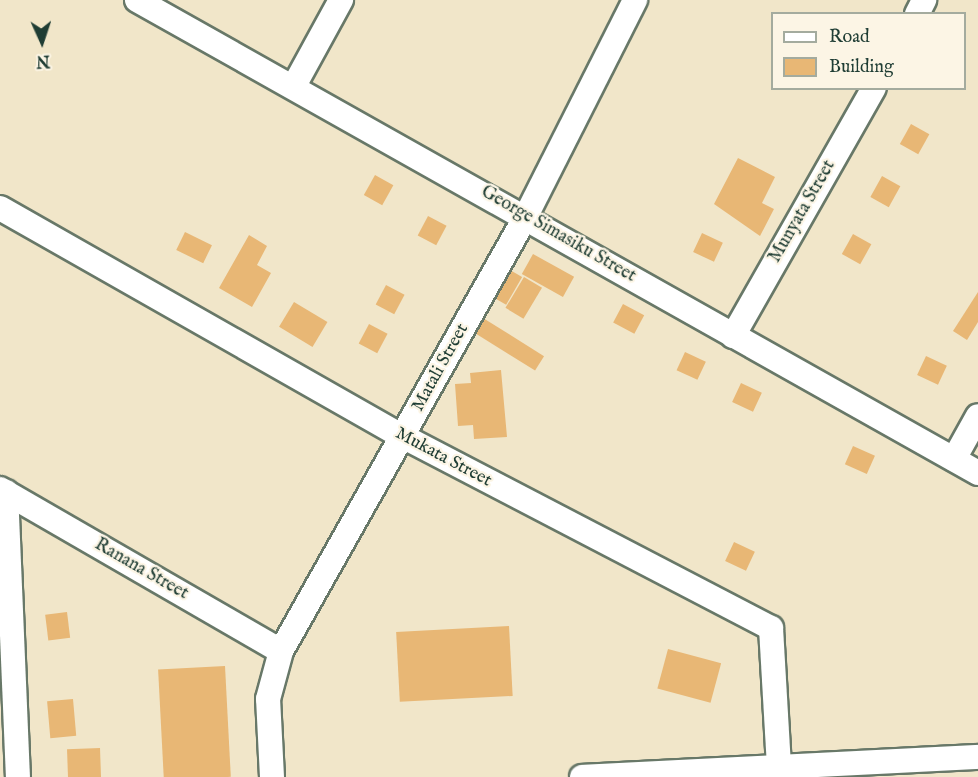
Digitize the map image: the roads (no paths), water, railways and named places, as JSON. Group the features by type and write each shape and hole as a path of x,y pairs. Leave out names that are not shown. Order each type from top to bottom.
{"street":[{"name":"George Simasiku Street","path":"137,0 295,84 733,336 978,473"},
{"path":"295,84 341,0"},
{"name":"Matali Street","path":"272,777 268,699 281,651 526,216 635,0"},
{"name":"Munyata Street","path":"733,336 873,90"},
{"name":"Mukata Street","path":"0,208 402,436 771,628 779,767"},
{"path":"954,459 978,416"},
{"path":"3,491 18,777"},
{"name":"Ranana Street","path":"3,491 281,651"},
{"path":"582,777 978,757"}]}
